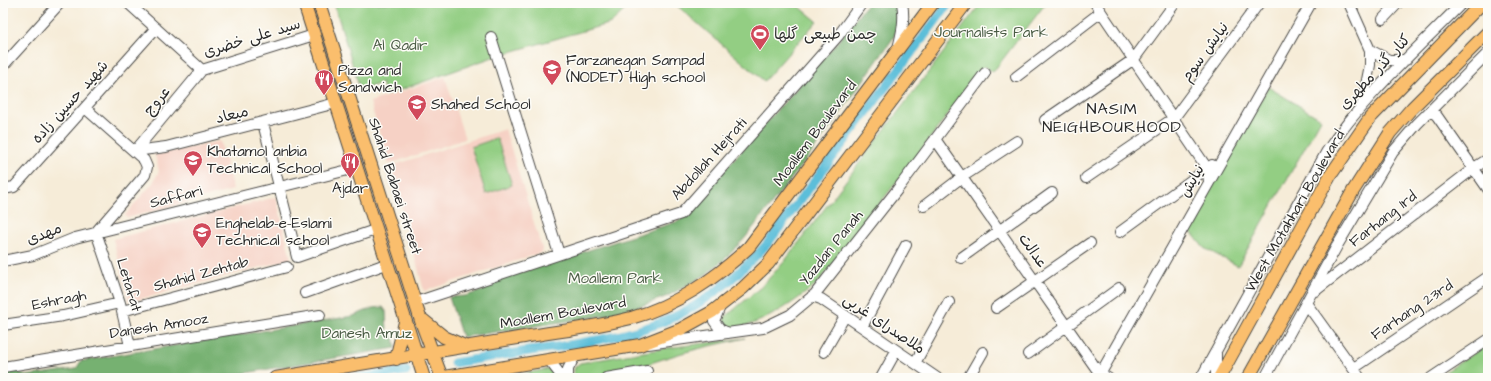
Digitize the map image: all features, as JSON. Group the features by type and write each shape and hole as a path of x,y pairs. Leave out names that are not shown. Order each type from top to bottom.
{"main road":[{"name":"Shahid Babaei street","path":"304,3 375,230 424,378"},
{"name":"Shahid Babaei street","path":"319,3 440,378"},
{"name":"Moallem Boulevard","path":"275,378 416,356 632,318 669,303 727,268 749,247 933,3"},
{"path":"440,378 640,345 681,329 720,307 768,264 966,3"},
{"name":"West Motahhari Boulevard","path":"1219,378 1330,176 1349,146 1370,118 1395,91 1482,3"},
{"path":"1248,378 1371,161 1390,134 1488,32"},
{"path":"421,317 444,337 467,347"},
{"path":"396,359 405,322"},
{"path":"484,378 494,369"}],"street":[{"path":"3,66 60,3"},
{"name":"سید علی خضری","path":"129,3 202,70 314,35"},
{"name":"Abdollah Hejrati","path":"416,302 681,214 838,36 862,3"},
{"path":"897,50 904,12 902,3"},
{"path":"1095,3 1207,168 1209,181"},
{"path":"1045,120 1134,59 1175,3"},
{"name":"نیایش سوم","path":"1086,178 1174,118 1259,3"},
{"name":"نيايش","path":"1102,377 1209,181 1311,3"},
{"path":"1348,3 1370,50 1370,65 1362,106"},
{"path":"1382,19 1398,3"},
{"name":"کنار گذر مطهری","path":"1201,378 1339,132 1362,106 1462,3"},
{"path":"1016,77 1101,12"},
{"name":"شهید حسین زاده","path":"3,189 14,187 156,28"},
{"path":"491,37 559,254"},
{"path":"1370,50 1389,60 1406,60"},
{"path":"1264,378 1337,246 1394,152 1431,110 1488,53"},
{"name":"عروج","path":"135,151 202,70"},
{"name":"Yazdan Panah","path":"640,345 763,328 790,315 812,296 985,73"},
{"name":"میعاد","path":"135,151 166,147 336,103"},
{"path":"85,108 135,151 144,160 146,167 145,175 96,232"},
{"path":"1431,110 1437,116 1488,188"},
{"path":"263,123 297,257 375,230"},
{"name":"عدالت","path":"935,139 1102,377"},
{"path":"924,206 962,177 1017,141"},
{"name":"Farhang 1rd","path":"1309,298 1474,168 1488,159"},
{"path":"1120,232 1207,168 1222,160"},
{"name":"Saffari","path":"96,232 356,168"},
{"path":"961,258 1052,193"},
{"path":"1336,221 1337,246"},
{"name":"مهدی","path":"3,261 33,256 75,238 96,232"},
{"name":"Letafat","path":"96,232 121,307 130,346"},
{"path":"996,308 1090,243"},
{"path":"862,327 906,245"},
{"path":"305,293 386,264"},
{"name":"Shahid Zehtab","path":"121,307 287,267"},
{"name":"Farhang 23rd","path":"1354,368 1488,278"},
{"path":"1028,354 1119,288"},
{"name":"ملاصدرای غربی","path":"812,296 820,299 937,378"},
{"path":"1309,298 1360,378"},
{"path":"915,364 949,302"},
{"name":"Eshragh","path":"3,325 121,307"},
{"path":"720,307 714,321 720,330 728,333"},
{"name":"Danesh Amooz","path":"3,366 320,315"},
{"path":"824,352 845,316"},
{"path":"1431,378 1488,340"},
{"path":"881,378 896,351"},
{"path":"1216,351 1216,378"},
{"path":"968,378 984,352"},
{"path":"568,378 568,369 575,356"},
{"path":"549,360 563,378"},
{"path":"606,378 647,371"}],"shaded area":[{"name":"Shahed School","path":"445,77 465,139 389,164 370,102"},
{"path":"505,129 543,252 424,291 391,166"},
{"name":"Khatamol anbia Technical School","path":"220,141 233,190 127,218 125,215 153,183 159,171 155,155"},
{"name":"Enghelab-e-Eslami Technical school","path":"276,197 291,259 129,302 113,239"}],"green space":[{"name":"Al Qadir","path":"334,3 632,3 611,23 496,56 386,95 382,83 360,90"},
{"name":"چمن طبیعی گلها","path":"674,3 795,3 817,21 764,81"},
{"name":"Moallem Park","path":"868,3 898,3 899,22 894,37 819,143 745,238 726,258 705,275 668,296 622,313 462,337 449,297 465,296 485,290 484,284 679,221 836,44"},
{"name":"Journalists Park","path":"981,3 1046,3 993,72 984,66 916,157 817,284 776,313 753,324 729,329 725,325 724,318 761,287 784,262"},
{"path":"1268,87 1321,119 1238,266 1204,248 1188,228"},
{"path":"497,138 512,185 486,194 471,147"},
{"name":"Danesh Amuz","path":"383,307 386,311 387,332 394,338 396,348 215,378 3,378 3,373 17,371 25,376 76,369 81,361 353,316 373,308"},
{"path":"745,338 690,351 614,373 601,376 572,378 575,367 580,363 667,348"},
{"path":"1488,344 1488,378 1436,378"},
{"path":"548,369 555,374 556,378 503,378"}],"waterway":[{"path":"454,363 588,342 650,327 680,314 716,292 737,274 767,244 949,3"},
{"path":"359,378 406,371"}],"place":[{"name":"چمن طبیعی گلها","path":"760,51"},
{"name":"Farzanegan Sampad (NODET) High school","path":"552,86"},
{"name":"Pizza and Sandwich","path":"324,96"},
{"name":"Shahed School","path":"417,121"},
{"name":"Khatamol anbia Technical School","path":"193,177"},
{"name":"Ajdar","path":"350,179"},
{"name":"Enghelab-e-Eslami Technical school","path":"202,249"}],"district":[{"name":"NASIM NEIGHBOURHOOD","path":"1112,118"}]}
